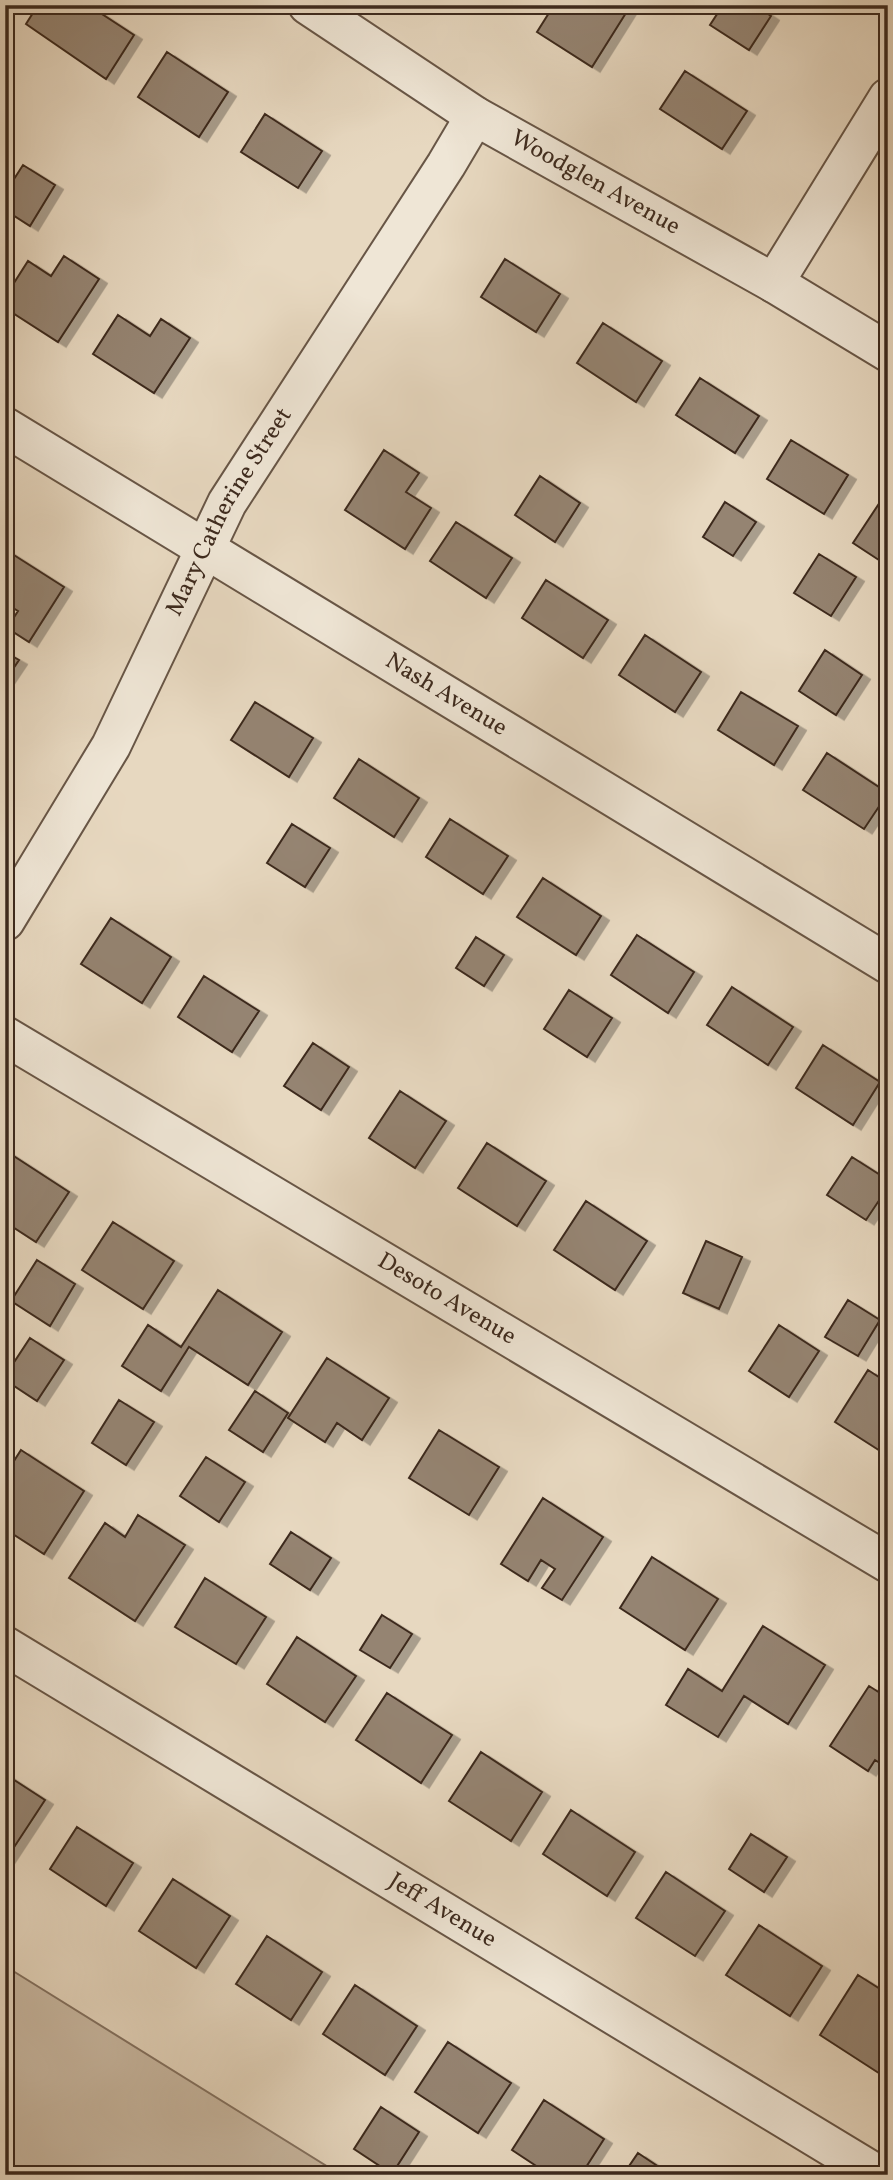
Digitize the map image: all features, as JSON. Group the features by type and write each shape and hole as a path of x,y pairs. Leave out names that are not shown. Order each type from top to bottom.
{"street":[{"name":"Woodglen Avenue","path":"308,5 475,116 774,283 888,352"},
{"path":"774,283 888,98"},
{"name":"Mary Catherine Street","path":"5,921 111,746 228,503 475,116"},
{"name":"Nash Avenue","path":"5,427 888,964"},
{"name":"Desoto Avenue","path":"5,1036 888,1563"},
{"name":"Jeff Avenue","path":"5,1646 878,2175"}],"shaded area":[{"path":"5,1966 341,2175 5,2175"}],"building":[{"path":"38,5 88,5 134,35 106,79 26,24"},
{"path":"554,5 631,5 592,67 537,32"},
{"path":"723,5 755,5 771,16 749,50 710,25"},
{"path":"167,52 228,92 199,137 138,97"},
{"path":"685,71 747,111 722,149 660,109"},
{"path":"265,114 322,151 298,188 241,152"},
{"path":"23,165 55,185 30,226 5,210 5,193"},
{"path":"64,256 99,279 58,342 5,308 5,297 28,261 51,276"},
{"path":"505,259 560,294 536,332 481,297"},
{"path":"118,315 150,336 161,319 190,338 154,393 93,354"},
{"path":"603,323 662,361 636,402 577,363"},
{"path":"700,378 759,416 735,453 676,415"},
{"path":"791,440 848,475 824,514 767,479"},
{"path":"384,450 419,473 406,492 431,508 405,549 345,510"},
{"path":"540,476 580,503 555,542 515,515"},
{"path":"886,493 888,495 888,566 853,543"},
{"path":"725,502 756,522 733,556 703,537"},
{"path":"456,522 512,558 486,598 430,561"},
{"path":"6,550 64,587 29,642 7,628 18,611 5,603"},
{"path":"819,554 856,577 831,616 794,593"},
{"path":"546,580 608,620 583,658 522,618"},
{"path":"645,635 701,672 675,712 619,675"},
{"path":"825,650 862,675 836,715 799,691"},
{"path":"5,652 19,660 5,681"},
{"path":"741,692 798,726 774,765 718,730"},
{"path":"255,702 313,738 289,777 231,740"},
{"path":"827,753 888,793 864,829 803,790"},
{"path":"359,759 419,798 394,837 334,798"},
{"path":"450,819 508,856 483,894 426,857"},
{"path":"292,824 330,848 305,887 267,863"},
{"path":"543,878 601,916 576,955 517,917"},
{"path":"111,918 171,957 142,1003 81,964"},
{"path":"637,935 694,972 668,1013 611,975"},
{"path":"476,937 504,955 484,986 456,968"},
{"path":"204,976 259,1011 232,1052 178,1017"},
{"path":"732,987 793,1027 768,1065 707,1025"},
{"path":"569,990 612,1018 587,1057 544,1029"},
{"path":"313,1043 349,1067 321,1110 284,1086"},
{"path":"823,1045 880,1082 853,1125 796,1088"},
{"path":"400,1091 446,1121 415,1168 369,1138"},
{"path":"487,1143 546,1181 517,1226 458,1188"},
{"path":"6,1151 69,1192 36,1242 5,1222"},
{"path":"852,1157 888,1180 888,1187 866,1220 827,1195"},
{"path":"586,1201 647,1241 615,1290 554,1250"},
{"path":"113,1222 174,1261 143,1309 82,1270"},
{"path":"706,1241 742,1257 719,1309 683,1293"},
{"path":"37,1260 75,1284 50,1326 11,1301"},
{"path":"218,1290 282,1332 248,1385 189,1347 161,1391 122,1366 148,1325 181,1347"},
{"path":"848,1300 880,1320 858,1356 825,1337"},
{"path":"779,1325 819,1351 789,1397 749,1371"},
{"path":"30,1338 64,1360 37,1401 5,1380"},
{"path":"327,1358 389,1398 362,1440 337,1423 325,1442 288,1418"},
{"path":"868,1370 888,1383 888,1456 835,1422"},
{"path":"255,1391 288,1413 263,1452 229,1430"},
{"path":"119,1400 154,1422 126,1465 92,1443"},
{"path":"439,1430 499,1467 469,1515 409,1478"},
{"path":"21,1450 84,1491 44,1554 5,1529 5,1475"},
{"path":"206,1457 245,1482 219,1522 180,1496"},
{"path":"543,1498 603,1537 562,1600 542,1588 555,1569 541,1560 528,1581 501,1564"},
{"path":"138,1515 185,1545 135,1621 69,1578 105,1523 125,1537"},
{"path":"291,1532 331,1558 310,1590 270,1564"},
{"path":"652,1557 718,1599 685,1650 620,1608"},
{"path":"205,1578 266,1617 236,1664 175,1627"},
{"path":"382,1615 412,1634 390,1668 360,1650"},
{"path":"763,1626 825,1665 788,1724 744,1696 718,1737 666,1705 688,1669 722,1691"},
{"path":"297,1637 356,1676 325,1722 267,1684"},
{"path":"869,1686 888,1698 888,1768 875,1760 868,1771 830,1746"},
{"path":"387,1693 452,1735 421,1783 356,1740"},
{"path":"481,1752 542,1792 511,1841 449,1801"},
{"path":"5,1774 45,1800 5,1861"},
{"path":"571,1810 635,1852 607,1896 543,1854"},
{"path":"77,1827 133,1863 106,1906 50,1869"},
{"path":"751,1834 787,1857 764,1892 729,1869"},
{"path":"666,1872 725,1911 695,1956 636,1918"},
{"path":"173,1879 230,1916 196,1968 139,1931"},
{"path":"759,1925 822,1966 790,2016 726,1975"},
{"path":"267,1936 322,1972 291,2020 236,1984"},
{"path":"858,1975 888,1994 888,2079 820,2035"},
{"path":"355,1985 417,2026 385,2075 323,2034"},
{"path":"448,2042 511,2083 478,2133 415,2092"},
{"path":"544,2100 604,2139 581,2175 550,2175 512,2150"},
{"path":"381,2107 419,2132 392,2174 354,2149"},
{"path":"638,2153 671,2175 623,2175"}]}
